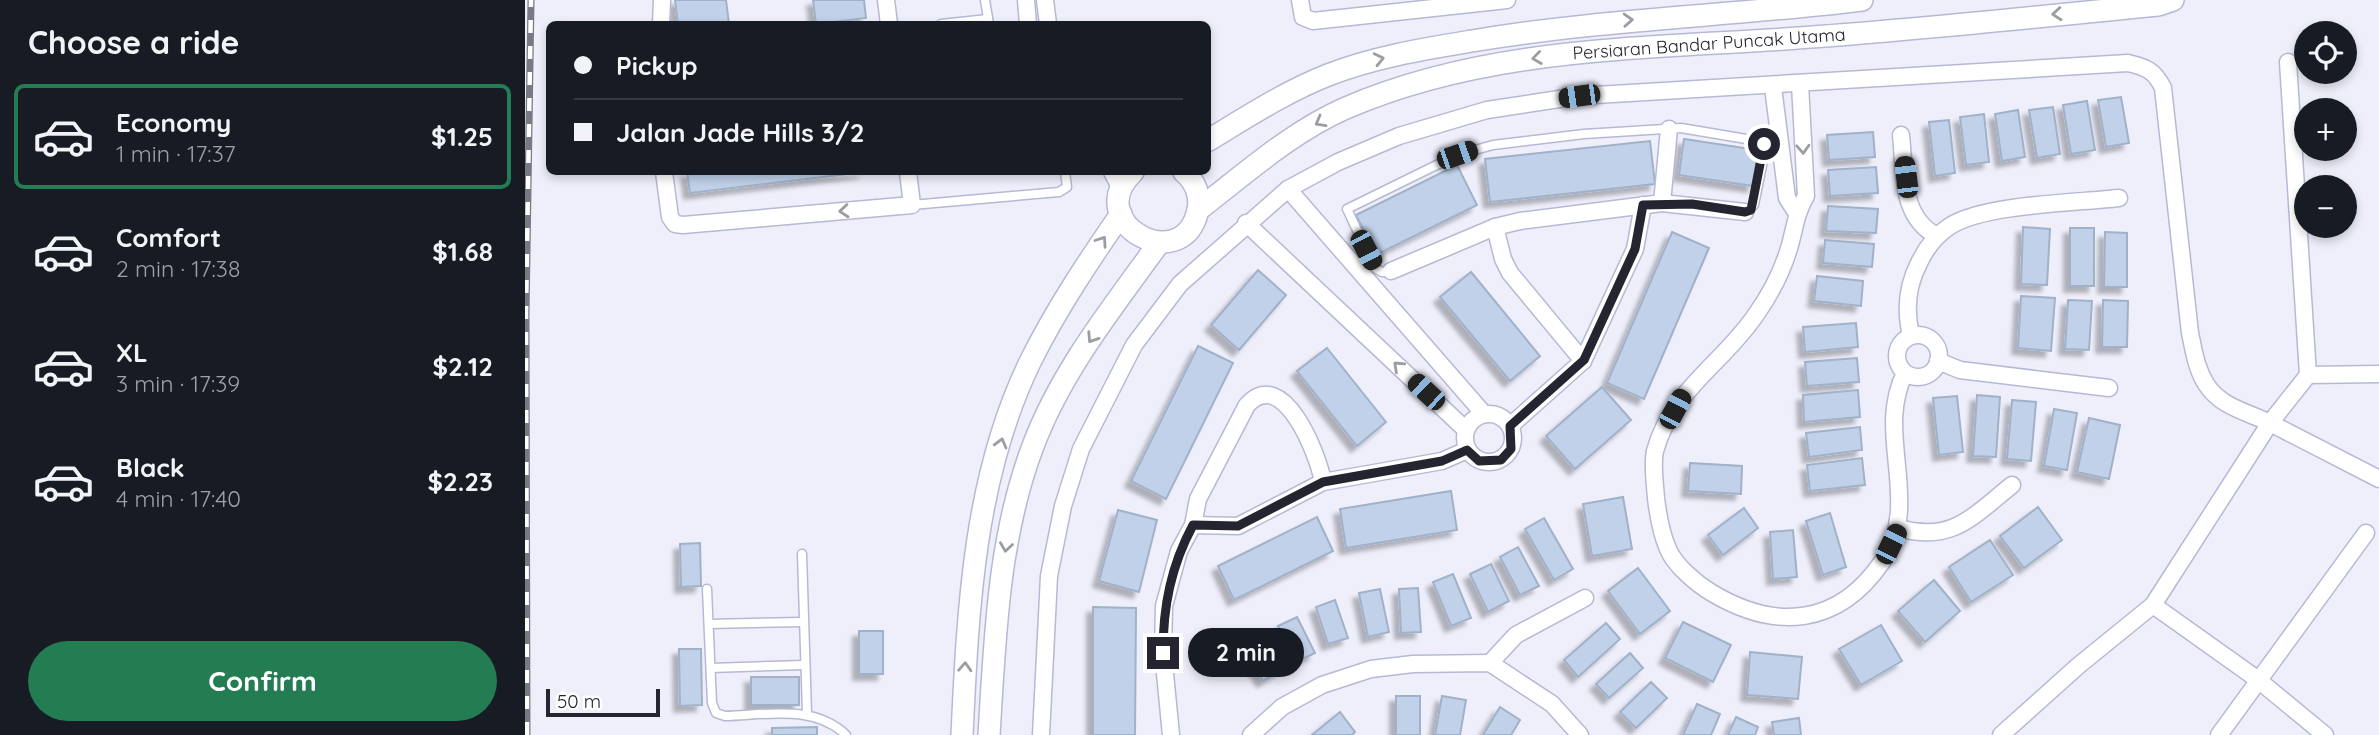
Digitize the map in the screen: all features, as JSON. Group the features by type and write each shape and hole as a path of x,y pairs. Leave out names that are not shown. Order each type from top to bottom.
{"street":[{"path":"661,21 662,0"},
{"path":"886,0 889,21"},
{"path":"1026,0 1028,21"},
{"path":"1045,0 1048,21"},
{"path":"1300,0 1303,17 1313,21 1433,4 1507,0"},
{"name":"Persiaran Bandar Puncak Utama","path":"1211,139 1269,103 1328,75 1371,61 1446,45 1589,23 1862,0"},
{"name":"Persiaran Bandar Puncak Utama","path":"1160,243 1185,233 1193,223 1198,209 1289,139 1343,109 1450,73 1602,48 1785,39 2158,5 2173,0"},
{"path":"2001,735 2078,666 2153,605 2270,423 2308,375 2288,62"},
{"path":"1041,735 1049,576 1063,506 1081,449 1133,345 1180,285 1246,223 1288,189 1338,162 1399,136 1486,110 1579,96 1773,87 2128,63 2156,74 2163,88 2196,365 2207,386 2225,403 2379,479"},
{"path":"1800,84 1807,196 1796,212 1781,270 1754,318 1684,392 1655,452 1658,516 1669,552 1699,585 1741,610 1776,617 1816,614 1841,604 1863,587 1884,559 1899,528 1894,417 1896,390 1905,373"},
{"path":"1773,87 1787,198 1796,212"},
{"path":"1662,203 1669,129"},
{"path":"1901,135 1912,217 1923,230 1937,236"},
{"path":"664,175 670,217 675,224 683,225 912,205 908,175"},
{"path":"1187,175 1195,185 1198,209"},
{"path":"962,735 968,621 980,523 1003,433 1030,362 1060,305 1121,214 1122,177"},
{"path":"1288,189 1484,414"},
{"path":"1911,335 1908,293 1916,269 1937,236 1951,225 1977,216 2119,198"},
{"path":"1391,271 1495,227 1520,221 1662,203 1745,212"},
{"path":"1510,426 1584,360 1635,249 1643,205"},
{"path":"989,735 996,621 1009,526 1033,445 1067,376 1160,243 1135,235 1121,214"},
{"path":"1246,223 1466,430"},
{"path":"1495,227 1503,259 1510,273 1584,360"},
{"path":"1911,335 1926,336 1932,340 1937,346 1938,361 1925,376 1905,373 1896,356 1901,343 1911,335"},
{"path":"1938,361 1960,370 2109,388"},
{"path":"2308,375 2379,374"},
{"path":"1171,735 1163,653 1164,606 1179,551 1193,525 1198,499 1247,405 1255,396 1264,393 1274,395 1283,403 1309,436 1323,482"},
{"path":"1484,414 1499,416 1510,426 1511,449 1501,460 1479,461 1467,450 1466,430 1470,423 1484,414"},
{"path":"1193,525 1238,526 1323,482 1442,461 1467,450"},
{"path":"1899,528 1922,535 1947,533 1967,521 2012,485"},
{"path":"2219,735 2257,679 2366,533"},
{"path":"1490,663 1515,635 1585,598"},
{"path":"2153,605 2257,679 2325,735"},
{"path":"1252,734 1282,707 1322,685 1371,669 1413,664 1490,663 1552,704 1580,735"}],"lane":[{"path":"985,0 989,21"},
{"path":"1391,271 1382,272 1375,268 1347,214 1351,205 1476,148 1584,134 1669,129 1701,131 1764,144 1754,205 1745,212"},
{"path":"912,205 1059,192 1067,187 1065,175"},
{"path":"802,554 802,622 807,713"},
{"path":"707,589 712,703 716,713 725,716 807,713 834,723 846,735"},
{"path":"709,624 802,622"},
{"path":"711,668 804,665"}],"building":[{"path":"675,0 726,0 729,21 678,21"},
{"path":"813,0 864,0 866,18 816,21"},
{"path":"2121,97 2129,143 2106,147 2098,100"},
{"path":"2087,101 2095,150 2071,154 2063,105"},
{"path":"2053,107 2060,154 2037,158 2029,110"},
{"path":"2018,110 2025,157 2002,161 1995,114"},
{"path":"1984,114 1989,162 1966,165 1960,117"},
{"path":"1949,120 1955,173 1935,176 1929,122"},
{"path":"1873,132 1875,157 1829,160 1827,135"},
{"path":"1684,139 1758,150 1753,186 1679,175"},
{"path":"1650,141 1655,184 1490,202 1485,159"},
{"path":"1457,165 1477,205 1376,255 1356,215"},
{"path":"1876,167 1878,193 1830,196 1828,170"},
{"path":"687,175 839,175 690,193"},
{"path":"1828,206 1878,209 1876,233 1826,231"},
{"path":"2023,227 2050,229 2047,285 2021,284"},
{"path":"2070,228 2094,228 2094,286 2070,286"},
{"path":"1672,232 1709,248 1644,399 1607,383"},
{"path":"2105,232 2127,233 2127,287 2104,287"},
{"path":"1825,240 1874,244 1872,267 1823,263"},
{"path":"1258,270 1286,295 1239,350 1211,325"},
{"path":"1471,272 1540,356 1510,381 1440,297"},
{"path":"1817,276 1863,281 1861,306 1814,301"},
{"path":"2021,296 2055,298 2051,351 2018,348"},
{"path":"2068,300 2092,301 2089,350 2065,349"},
{"path":"2103,300 2128,301 2127,347 2102,347"},
{"path":"1856,323 1858,347 1805,352 1803,327"},
{"path":"1198,346 1233,363 1166,499 1131,481"},
{"path":"1327,348 1386,422 1357,446 1297,371"},
{"path":"1857,358 1859,382 1807,386 1805,362"},
{"path":"1602,387 1631,420 1575,469 1546,436"},
{"path":"1858,390 1860,417 1804,422 1803,395"},
{"path":"1977,395 2000,397 1996,457 1973,456"},
{"path":"1957,396 1963,452 1939,455 1933,398"},
{"path":"2012,400 2036,402 2031,461 2007,459"},
{"path":"2054,409 2077,413 2067,470 2044,466"},
{"path":"2089,418 2120,425 2109,479 2077,472"},
{"path":"1860,427 1862,450 1809,457 1806,433"},
{"path":"1862,458 1865,485 1810,491 1807,465"},
{"path":"1690,463 1742,466 1741,494 1688,491"},
{"path":"1451,491 1457,530 1346,548 1340,509"},
{"path":"1623,497 1632,549 1592,556 1583,504"},
{"path":"2038,507 2062,540 2024,568 2000,536"},
{"path":"1744,508 1758,528 1723,555 1708,535"},
{"path":"1118,510 1157,520 1139,592 1099,581"},
{"path":"1830,513 1846,567 1823,575 1806,521"},
{"path":"1317,517 1333,551 1234,600 1218,566"},
{"path":"1544,518 1573,569 1554,580 1525,529"},
{"path":"1793,530 1797,577 1773,579 1770,532"},
{"path":"1990,540 2013,575 1971,602 1949,567"},
{"path":"700,543 701,586 681,587 680,544"},
{"path":"1518,547 1539,586 1520,595 1500,557"},
{"path":"1491,564 1509,601 1488,612 1470,574"},
{"path":"1638,568 1670,611 1640,634 1608,591"},
{"path":"1453,574 1471,618 1451,626 1433,582"},
{"path":"1934,580 1960,611 1925,642 1898,611"},
{"path":"1418,588 1421,632 1401,633 1399,589"},
{"path":"1380,589 1389,632 1368,637 1359,593"},
{"path":"1335,600 1348,638 1328,644 1316,607"},
{"path":"1093,607 1136,608 1135,735 1093,735"},
{"path":"1297,617 1315,653 1296,662 1278,626"},
{"path":"1683,622 1731,645 1713,682 1665,658"},
{"path":"1606,623 1620,639 1578,677 1564,660"},
{"path":"1881,625 1902,661 1861,685 1839,649"},
{"path":"859,631 883,631 883,674 859,674"},
{"path":"1260,634 1282,669 1263,681 1241,645"},
{"path":"679,649 701,649 702,705 680,706"},
{"path":"1750,652 1802,657 1798,699 1747,695"},
{"path":"1630,653 1643,668 1609,698 1596,684"},
{"path":"751,677 799,677 799,705 751,705"},
{"path":"1651,682 1667,698 1636,728 1620,712"},
{"path":"1396,696 1420,696 1420,735 1396,735"},
{"path":"1442,696 1466,700 1460,735 1435,735"},
{"path":"1697,704 1720,714 1711,735 1683,735"},
{"path":"1500,707 1520,720 1511,735 1483,735"},
{"path":"1340,712 1355,732 1352,735 1312,735"},
{"path":"1736,717 1758,727 1755,735 1728,735"},
{"path":"1799,718 1801,735 1774,735 1772,722"},
{"path":"817,727 817,735 772,735 772,728"}],"railway":[{"path":"527,735 526,314 531,0"}],"route":[{"path":"1163,653 1164,606 1179,551 1193,525 1222,528 1238,526 1323,482 1442,461 1467,450 1479,461 1494,463 1501,460 1507,455 1514,441 1510,426 1584,360 1635,249 1643,205 1692,204 1745,212 1751,210 1765,151 1764,144"}]}
